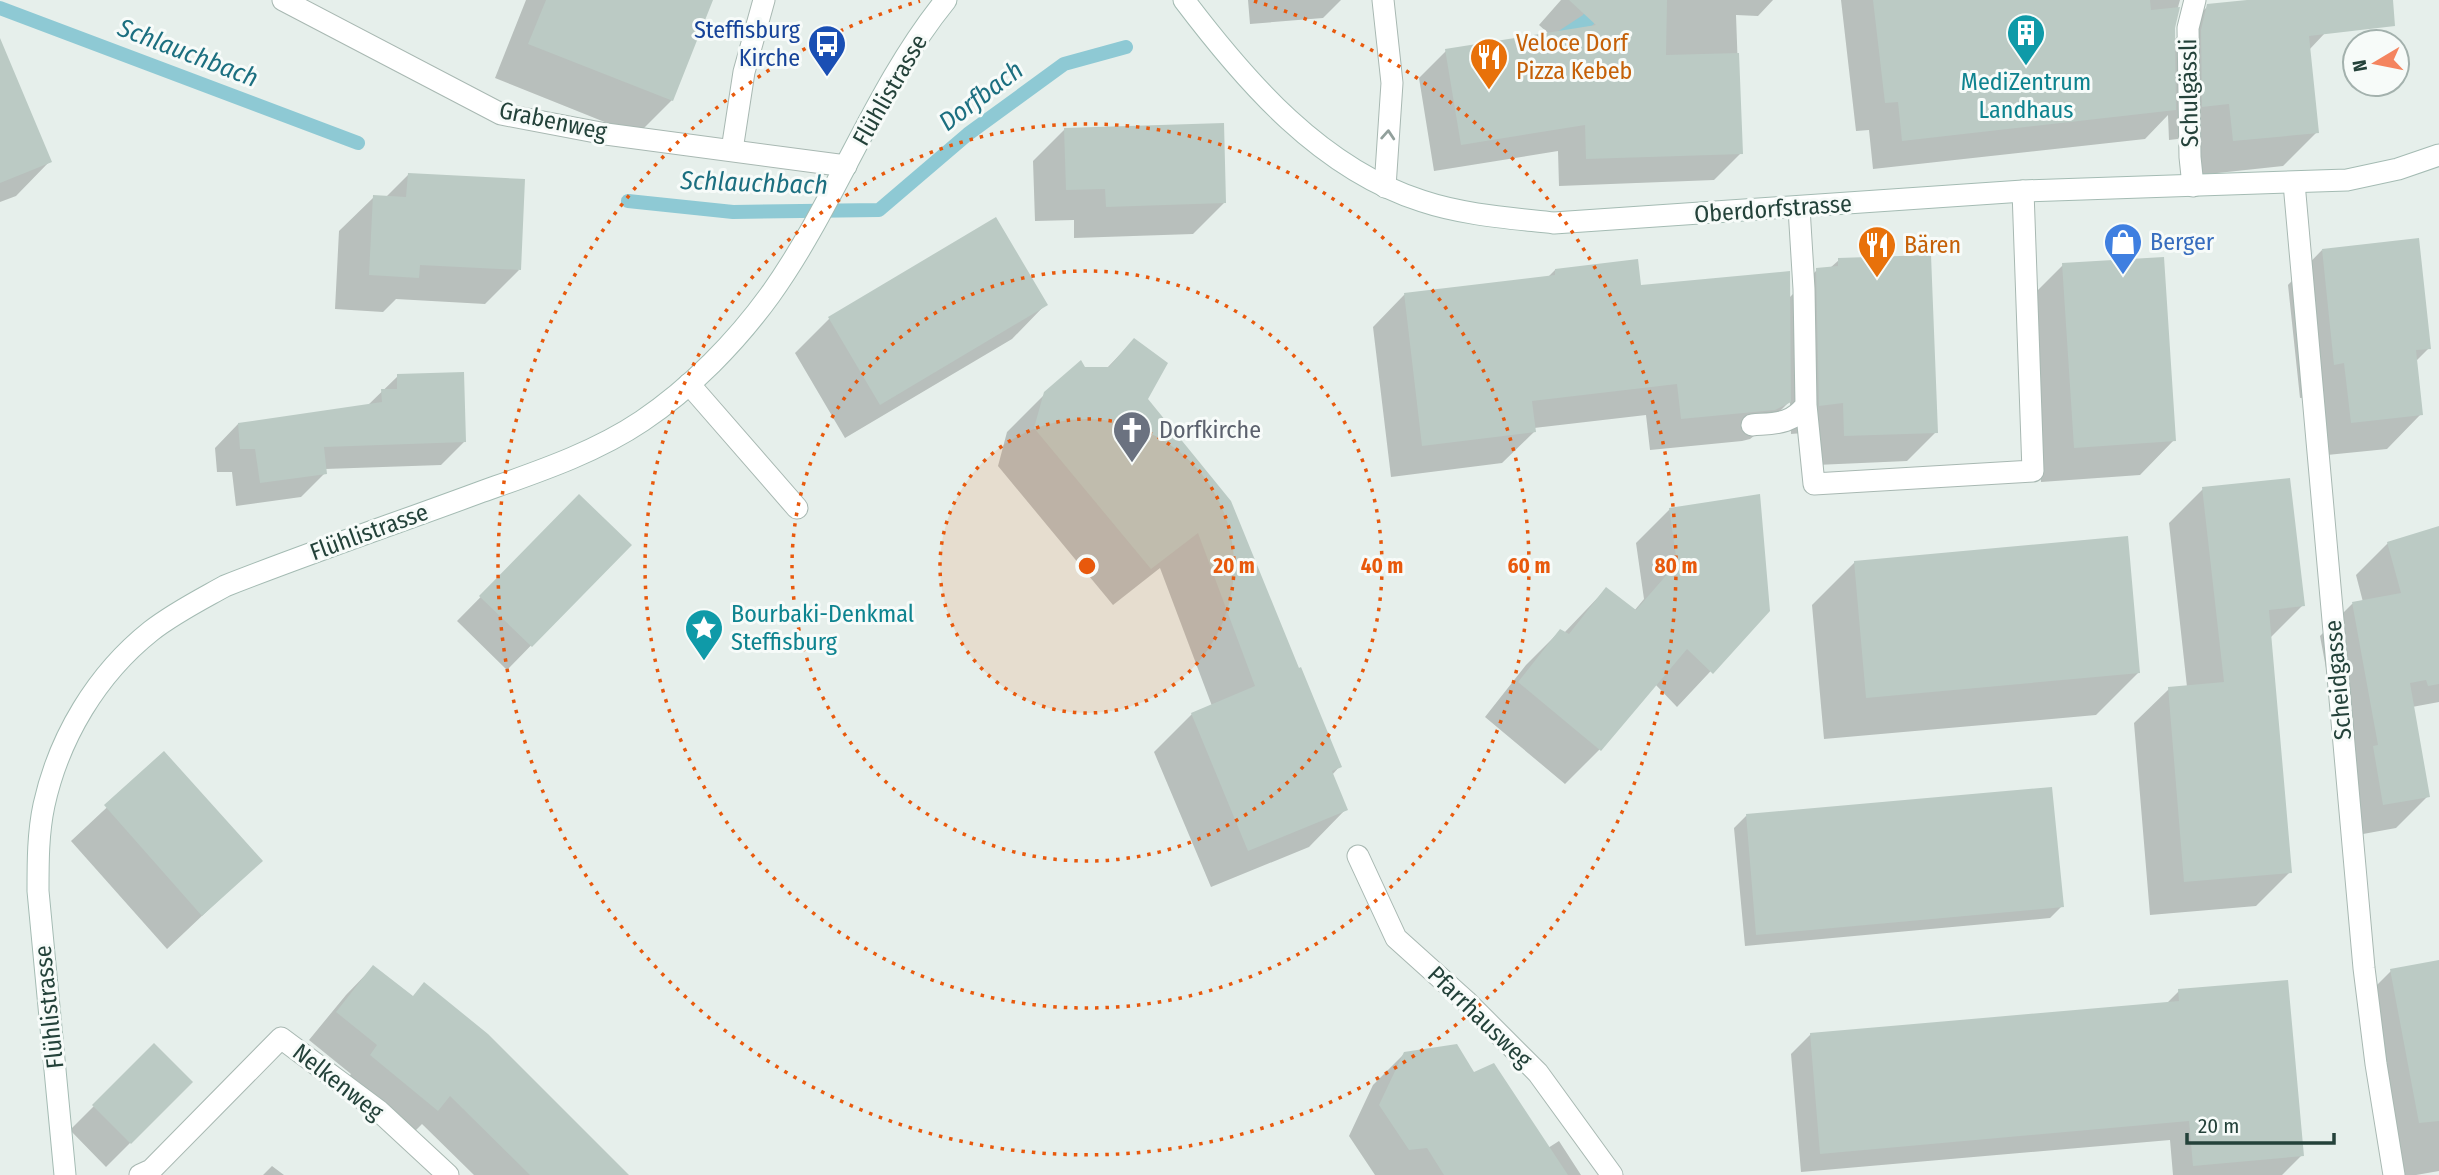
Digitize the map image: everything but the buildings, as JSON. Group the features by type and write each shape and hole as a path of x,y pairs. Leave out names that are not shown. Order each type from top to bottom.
{"street":[{"name":"Grabenweg","path":"283,0 501,114 606,134 846,166"},
{"path":"732,150 744,72 764,0"},
{"name":"Flühlistrasse","path":"65,1175 37,891 38,848 43,806 55,765 72,726 94,691 121,658 152,630 225,586 547,468 591,449 642,421 689,383 731,342 770,296 835,188 915,43 946,0"},
{"name":"Oberdorfstrasse","path":"1184,0 1212,37 1253,83 1294,123 1337,159 1385,187 1423,201 1488,216 1554,223 2023,191 2347,180 2398,169 2439,155"},
{"path":"1383,0 1392,83 1385,187"},
{"name":"Schulgässli","path":"2193,186 2188,28 2195,0"},
{"name":"Scheidgasse","path":"2294,183 2364,968 2394,1175"},
{"path":"1799,208 1803,247 1807,405 1814,484 2033,471 2023,191"},
{"path":"689,383 797,508"},
{"path":"1752,425 1785,421 1798,416 1807,405"},
{"name":"Pfarrhausweg","path":"1358,856 1396,938 1466,1001 1538,1073 1612,1175"},
{"name":"Nelkenweg","path":"139,1175 151,1170 281,1038 379,1111 448,1175"}],"waterway":[{"name":"Dorfbach","path":"1562,37 1588,20 1601,0"},
{"name":"Schlauchbach","path":"0,8 358,143"},
{"name":"Dorfbach","path":"628,201 733,212 879,210 968,134 1064,64 1126,47"}],"place":[{"name":"MediZentrum Landhaus","path":"2026,67"},
{"name":"Steffisburg Kirche","path":"827,78"},
{"name":"Veloce Dorf Pizza Kebeb","path":"1489,91"},
{"name":"Berger","path":"2123,276"},
{"name":"Bären","path":"1877,279"},
{"name":"Dorfkirche","path":"1132,464"},
{"name":"Bourbaki-Denkmal Steffisburg","path":"704,662"}]}
